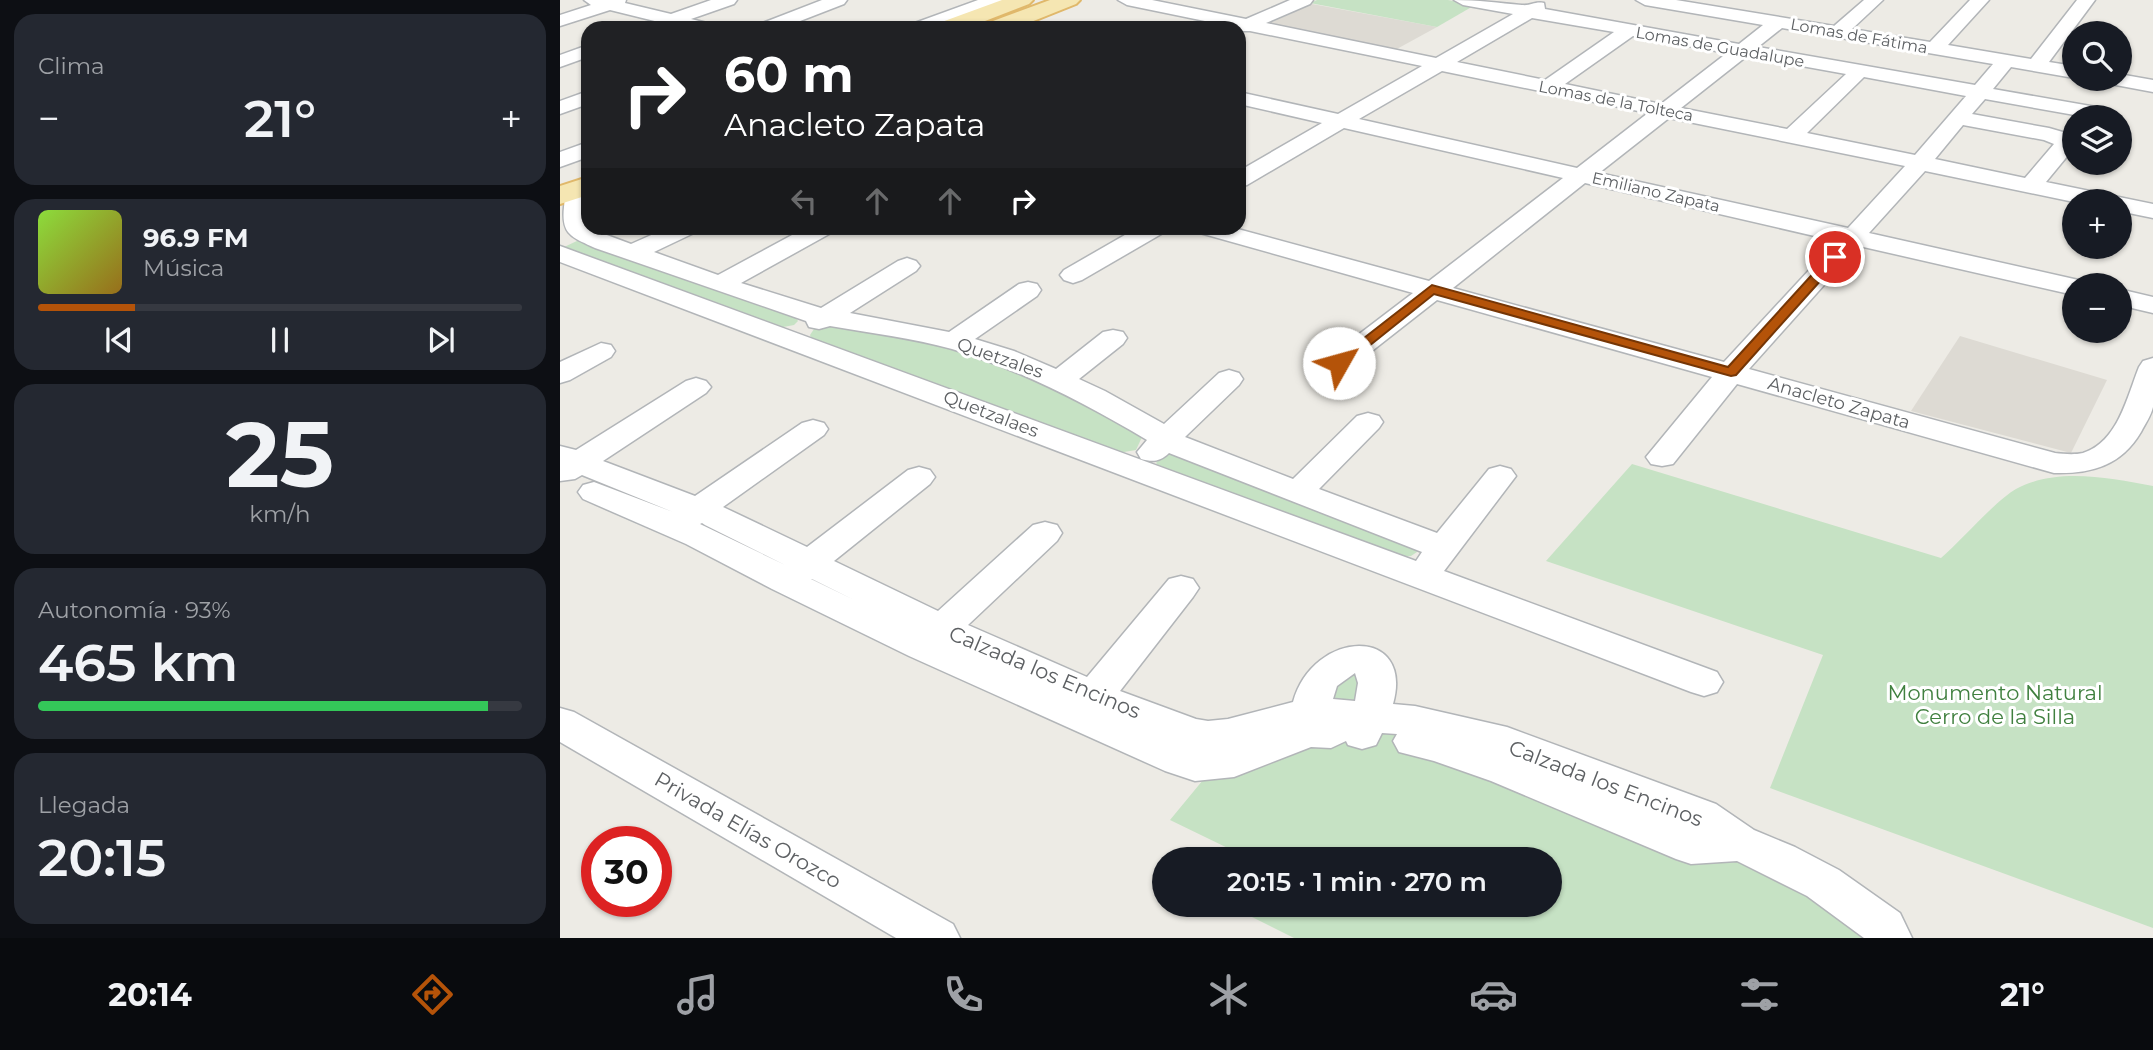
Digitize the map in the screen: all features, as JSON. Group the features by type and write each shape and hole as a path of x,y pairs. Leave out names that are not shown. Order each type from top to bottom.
{"main road":[{"path":"966,21 1022,0"},
{"path":"1014,21 1069,0"},
{"path":"575,206 581,186"}],"street":[{"path":"672,20 728,0"},
{"path":"784,21 838,0"},
{"path":"937,21 994,0"},
{"name":"Lomas de la Tolteca","path":"1127,0 1219,21"},
{"path":"1176,10 1199,0"},
{"path":"1246,25 1304,0"},
{"name":"Lomas de Guadalupe","path":"1463,0 2062,107"},
{"path":"1246,176 1442,65 1550,0"},
{"path":"1744,16 1765,0"},
{"path":"1838,32 1874,0"},
{"path":"1934,49 1980,0"},
{"path":"2036,66 2086,0"},
{"path":"560,21 607,1 676,21"},
{"name":"Lomas de Fátima","path":"1655,1 2062,70"},
{"path":"1339,363 1779,22"},
{"name":"Lomas de la Tolteca","path":"1246,28 1666,110 2062,192"},
{"path":"1548,87 1629,30"},
{"path":"560,61 581,54"},
{"path":"1662,457 1731,372 1919,164 1959,118 1976,93 2006,61"},
{"path":"1791,137 1859,72"},
{"path":"2132,80 2150,80"},
{"path":"560,108 581,100"},
{"name":"Emiliano Zapata","path":"1246,100 2062,284"},
{"path":"1959,118 2049,134 2065,140 2065,145 2030,186"},
{"path":"560,160 581,152"},
{"path":"2132,210 2151,220"},
{"name":"Quetzales","path":"610,235 632,253 800,312 954,341 1060,380 1127,413 1184,449 1444,548"},
{"name":"Quetzalaes","path":"622,235 788,338 1704,682"},
{"path":"632,253 670,235"},
{"path":"720,284 809,235"},
{"path":"1073,275 1142,235"},
{"name":"Anacleto Zapata","path":"1235,235 2063,464 2099,459 2114,450 2127,434 2153,367"},
{"path":"788,338 907,266"},
{"path":"954,341 1028,290"},
{"path":"2132,300 2153,304"},
{"path":"1060,380 1113,338"},
{"path":"560,374 601,351"},
{"path":"1133,469 1229,379"},
{"path":"565,468 696,387"},
{"path":"1297,493 1368,422"},
{"path":"687,518 813,429"},
{"name":"Calzada los Encinos","path":"565,468 687,518 933,638 1085,706 1195,765 1234,761 1309,722 1365,725 1438,746 1691,846 1739,843 1780,860 1823,883 1895,934"},
{"path":"1420,577 1500,476"},
{"path":"797,573 919,477"},
{"path":"933,638 1045,533"},
{"path":"1085,706 1181,588"},
{"path":"1309,722 1320,681 1329,670 1344,660 1356,658 1368,661 1374,666 1377,678 1365,725"},
{"name":"Privada Elías Orozco","path":"560,723 937,938"}],"shaded area":[{"path":"1312,4 1437,27 1395,50 1268,24"},
{"path":"1960,336 2107,380 2071,453 1911,411"}],"green space":[{"path":"1317,0 1448,0 1475,5 1437,27 1310,3"},
{"path":"579,240 795,317 798,321 794,325 778,328 562,248"},
{"path":"832,323 951,347 1050,382 1142,437 1136,450 1118,453 812,340 810,335 814,329"},
{"path":"1164,453 1175,454 1414,544 1417,552 1411,556 1400,557 1161,469 1156,463"},
{"name":"Monumento Natural Cerro de la Silla","path":"1632,464 1941,558 1998,502 2032,482 2083,476 2153,486 2153,928 1770,788 1823,655 1546,561"},
{"path":"1356,658 1369,716 1701,816 1889,938 1294,938 1252,917 1562,917 1562,847 1226,847 1170,820 1217,763 1315,694"}],"route":[{"path":"1339,363 1432,289 1731,372 1835,257"}]}
